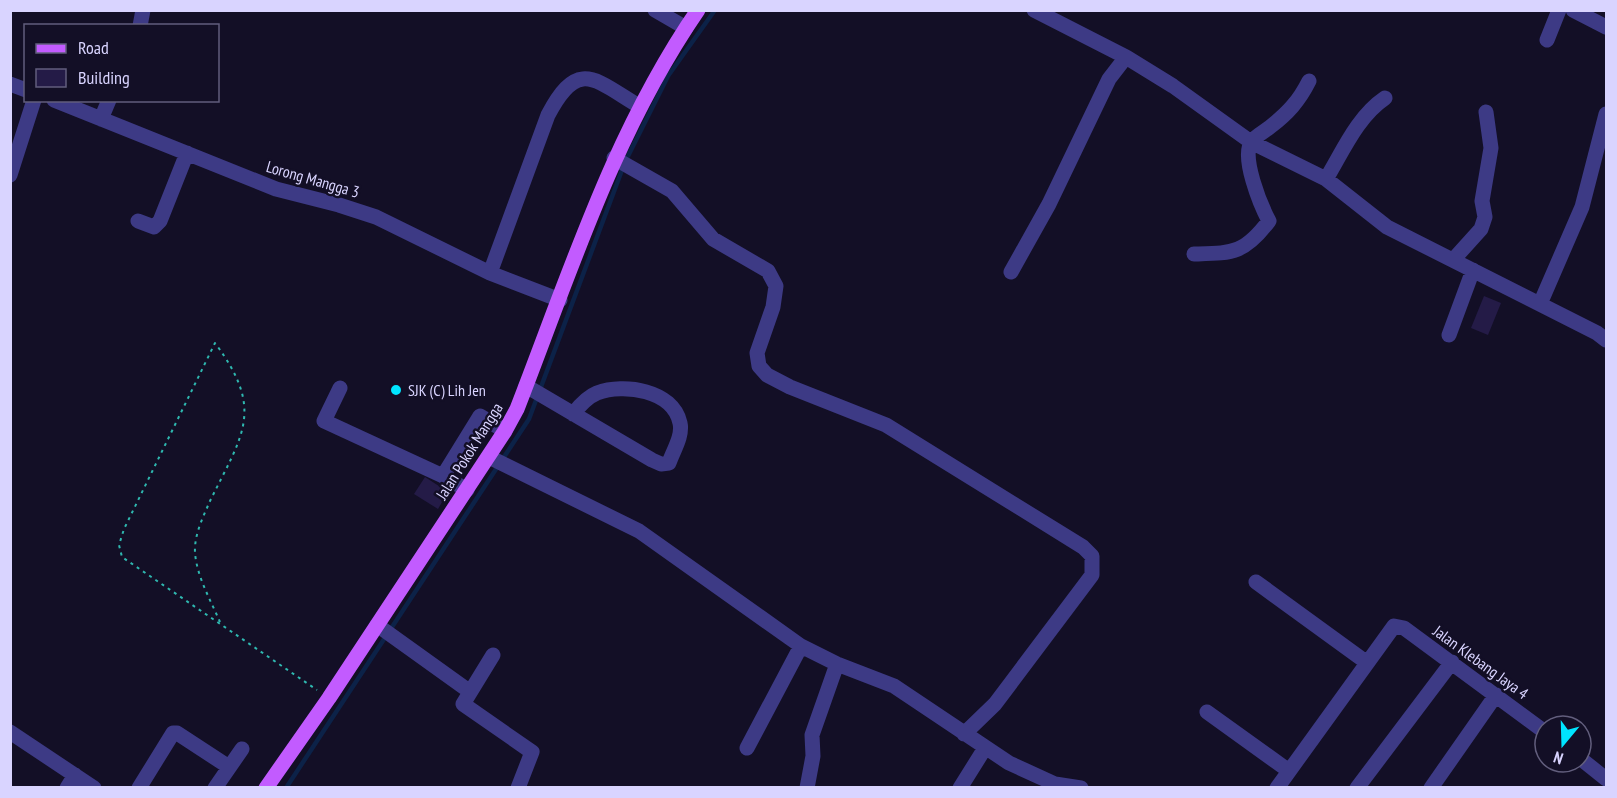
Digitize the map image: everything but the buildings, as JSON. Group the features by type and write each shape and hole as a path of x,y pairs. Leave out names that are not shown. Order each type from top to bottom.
{"main road":[{"name":"Jalan Pokok Mangga","path":"266,788 329,698 467,490 497,461 505,431 535,391 560,300 639,106 698,10"}],"street":[{"path":"656,10 686,28"},
{"path":"1034,10 1126,57 1173,86 1251,142 1326,179 1387,227 1606,340"},
{"path":"1547,40 1559,10"},
{"path":"1572,10 1606,27"},
{"path":"1011,272 1049,204 1109,79 1126,57"},
{"path":"490,273 548,115 560,91 575,81 594,79 639,106"},
{"path":"1194,254 1231,253 1254,241 1269,221 1258,199 1248,152 1251,142 1287,114 1300,99 1309,81"},
{"path":"1326,179 1359,123 1373,106 1384,98"},
{"path":"10,174 33,102"},
{"name":"Lorong Mangga 3","path":"59,102 276,189 339,204 376,217 490,273 560,300"},
{"path":"101,119 109,102"},
{"path":"1453,261 1481,229 1485,217 1482,201 1491,148 1486,112"},
{"path":"1540,304 1581,207 1606,114"},
{"path":"138,221 154,227 160,221 187,153"},
{"path":"617,160 672,191 713,239 768,271 776,286 773,307 757,353 759,366 767,375 790,387 886,426 1083,547 1092,556 1092,575 995,704 964,734"},
{"path":"1449,335 1473,270"},
{"path":"340,388 324,421 467,490"},
{"path":"535,391 573,414 661,464 669,463 680,435 681,422 672,408 653,393 622,389 596,393 582,402 573,414"},
{"path":"443,477 480,416 505,431"},
{"path":"497,461 639,531 801,646 837,664 894,686 1009,763 1055,784 1082,788"},
{"path":"1256,582 1366,662 1277,788"},
{"path":"377,625 469,691"},
{"name":"Jalan Klebang Jaya 4","path":"1366,662 1394,626 1404,627 1533,723"},
{"path":"747,748 801,646"},
{"path":"493,655 463,704 532,752 518,788"},
{"path":"1357,788 1452,662"},
{"path":"807,788 813,756 812,735 837,664"},
{"path":"1431,788 1496,695"},
{"path":"1208,712 1289,771"},
{"path":"10,732 71,781 94,788"},
{"path":"139,788 173,733 181,733 229,767"},
{"path":"960,788 985,747"},
{"path":"215,788 242,749"},
{"path":"1593,769 1606,779"}],"path":[{"path":"220,622 201,577 195,554 197,535 242,435 246,415 238,379 215,343 124,529 119,545 122,557 329,698"}],"waterway":[{"path":"286,788 529,419 625,162 668,76 715,10"}],"place":[{"name":"SJK (C) Lih Jen","path":"396,390"}]}
